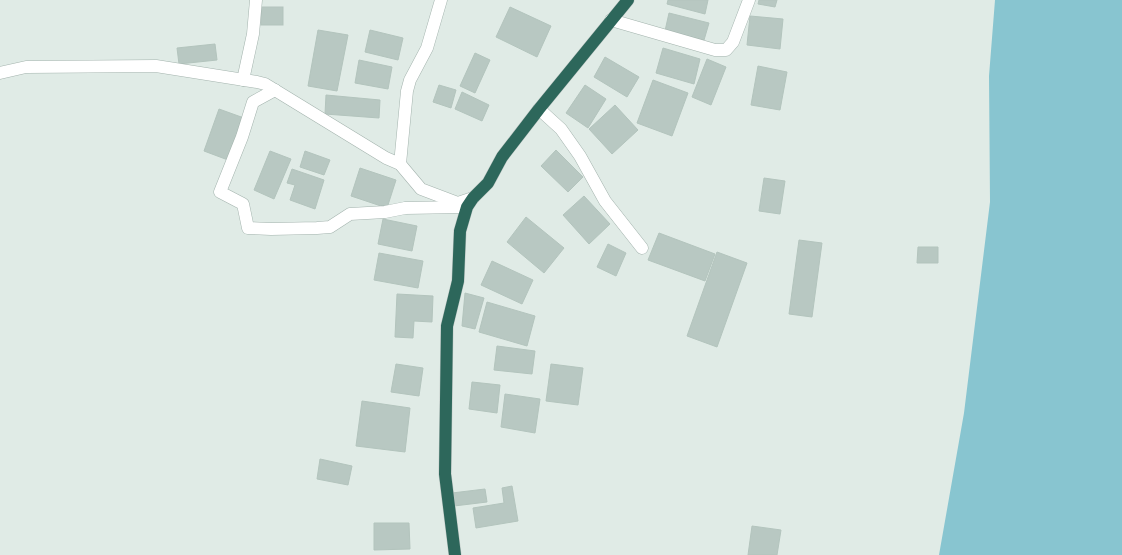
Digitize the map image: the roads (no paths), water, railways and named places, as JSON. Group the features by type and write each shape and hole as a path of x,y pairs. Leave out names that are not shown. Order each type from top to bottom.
{"highway":[{"path":"455,555 445,474 447,326 458,280 460,231 470,203 488,183 502,157 539,108 628,0"}],"street":[{"path":"243,80 253,34 256,0"},
{"path":"400,164 407,91 410,80 427,48 441,0"},
{"path":"611,20 715,50 726,50 733,42 749,0"},
{"path":"0,73 26,67 156,66 265,84 386,158 400,164 421,190 458,202 470,203"},
{"path":"275,90 253,102 242,137 220,192 243,204 248,228 271,230 317,228 330,226 350,214 385,212 405,208 470,203"},
{"path":"539,108 561,129 590,173 605,201 642,248"}],"water":[{"path":"995,0 1122,0 1122,555 939,555 964,413 990,202 989,76"}]}
